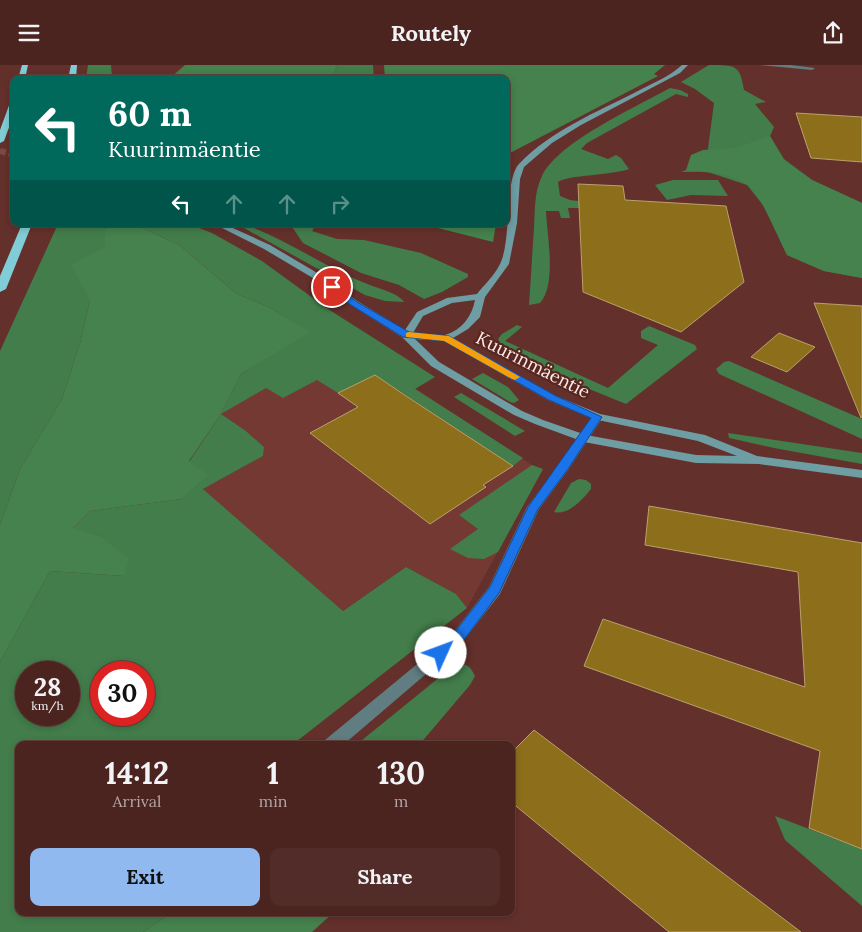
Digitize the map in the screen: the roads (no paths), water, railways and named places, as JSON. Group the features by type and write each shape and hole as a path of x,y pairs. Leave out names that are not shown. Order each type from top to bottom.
{"highway":[{"path":"2,137 10,114"},
{"path":"0,289 27,227"}],"street":[{"path":"446,338 464,327 477,315 480,297 505,264 513,223 516,179 521,166 550,142 579,124 666,79 686,65"},
{"path":"763,65 812,68"},
{"name":"Kuurinmäentie","path":"224,227 267,247 406,335 435,364 518,413 584,438 696,459 759,460 862,474"},
{"path":"406,335 420,314 450,301 480,297"},
{"name":"Kuurinmäentie","path":"406,335 446,338 552,398 597,417 701,438 759,460"},
{"path":"336,741 455,641 495,590 533,507 584,438 597,417"}],"tunnel":[{"path":"0,151 10,154"}]}
